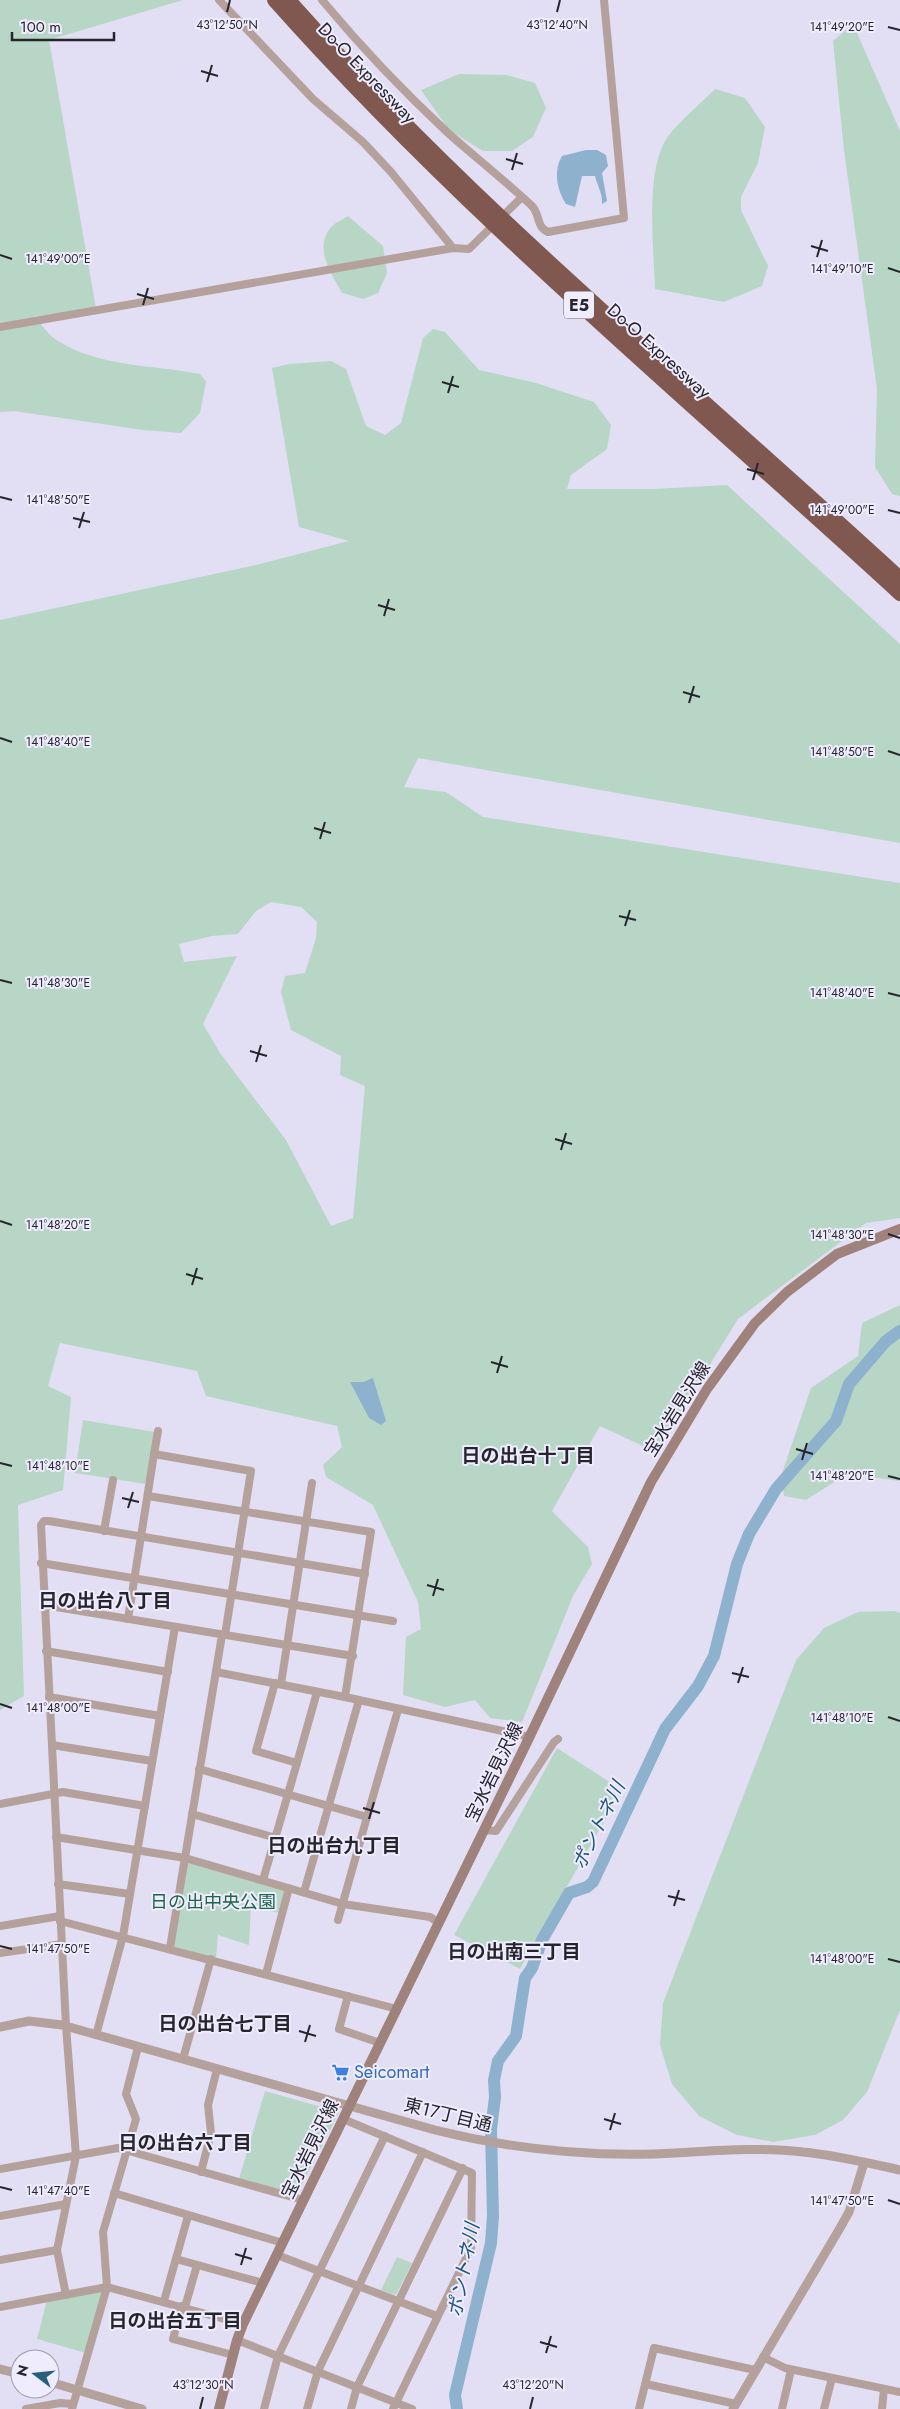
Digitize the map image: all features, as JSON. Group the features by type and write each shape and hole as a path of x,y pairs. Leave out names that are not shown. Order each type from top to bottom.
{"highway":[{"name":"Do-O Expressway","path":"274,0 373,108 457,190 601,325 900,594"},
{"name":"Do-O Expressway","path":"289,0 340,56 444,162 574,284 900,578"}],"main road":[{"name":"宝水岩見沢線","path":"219,2409 243,2324 530,1737 650,1482 707,1389 755,1323 786,1292 838,1254 900,1229"}],"street":[{"path":"220,0 313,99 374,154 453,248"},
{"path":"322,0 352,37 399,85 521,198 533,206 538,225 542,230 548,232 624,218 604,0"},
{"path":"0,327 453,248 468,249 521,198"},
{"path":"128,1619 158,1431"},
{"path":"154,1454 251,1471 232,1594 216,1672 170,1948"},
{"path":"104,1531 113,1480"},
{"path":"297,1762 256,1751 278,1684 287,1646 312,1483"},
{"path":"148,1496 371,1532 353,1656 345,1697"},
{"path":"66,2294 57,2250 76,2156 66,2026 40,1529 44,1521 365,1574"},
{"path":"41,1563 393,1621"},
{"path":"44,1605 353,1656"},
{"path":"96,2035 122,1936 175,1627"},
{"path":"46,1652 168,1672"},
{"path":"216,1672 345,1697 398,1710 426,1714 530,1737"},
{"path":"263,1880 318,1692"},
{"path":"49,1697 160,1716"},
{"path":"304,1892 359,1700"},
{"path":"338,1920 398,1710"},
{"path":"484,1830 496,1831 558,1738"},
{"path":"52,1745 152,1761"},
{"path":"200,1768 367,1817"},
{"path":"0,1804 63,1792 145,1806"},
{"path":"192,1814 276,1838"},
{"path":"56,1837 185,1858 343,1904 430,1917 438,1922"},
{"path":"58,1884 130,1894"},
{"path":"266,1974 289,1888"},
{"path":"0,1926 60,1919 397,2009"},
{"path":"0,1954 62,1944"},
{"path":"183,2059 211,1959"},
{"path":"348,1996 339,2029 380,2043"},
{"name":"東17丁目通","path":"0,2027 30,2021 66,2026 349,2106 479,2141 514,2147 580,2152 652,2154 757,2149 803,2152 900,2170"},
{"path":"26,2409 60,2403 73,2407 107,2287 102,2239 136,2118 126,2094 138,2047"},
{"path":"201,2172 211,2132 208,2105 217,2069"},
{"path":"343,2118 472,2172 471,2248 394,2406"},
{"path":"264,2409 278,2356 385,2136"},
{"path":"0,2169 118,2148 303,2200"},
{"path":"307,2409 318,2371 423,2152"},
{"path":"646,2384 735,2406 849,2212 864,2162"},
{"path":"351,2409 357,2387 463,2168"},
{"path":"114,2193 283,2243"},
{"path":"0,2216 66,2204"},
{"path":"164,2302 188,2216"},
{"path":"0,2260 57,2250"},
{"path":"277,2255 437,2316"},
{"path":"176,2259 263,2284"},
{"path":"197,2265 173,2339 233,2355"},
{"path":"0,2307 107,2287 243,2324"},
{"path":"237,2340 357,2387 394,2406 412,2409"},
{"path":"639,2409 654,2348 755,2370"},
{"path":"763,2357 791,2370 900,2392"},
{"path":"782,2409 791,2370"},
{"path":"824,2409 832,2378"},
{"path":"60,2385 142,2409"},
{"path":"882,2409 884,2389"}],"green space":[{"path":"0,0 183,0 49,40 97,314 34,316 55,339 74,350 91,356 127,364 200,374 206,382 200,413 181,433 143,430 14,411 0,412"},
{"path":"853,24 900,131 900,496 892,494 875,467 877,389 844,150 833,41"},
{"path":"459,74 506,75 535,83 546,108 533,137 512,151 483,151 449,130 421,90"},
{"path":"715,89 745,98 765,127 758,163 741,197 741,210 768,266 762,286 724,302 655,289 653,253 653,187 661,149 674,129"},
{"path":"348,216 383,246 387,273 378,293 363,299 342,293 329,270 324,253 326,235 331,227"},
{"path":"433,329 445,332 479,370 536,383 594,402 611,425 607,449 571,475 567,489 654,489 727,485 900,644 900,843 418,758 404,787 446,792 483,817 900,883 900,1218 866,1223 738,1319 656,1452 600,1426 552,1511 588,1547 592,1564 573,1596 522,1722 490,1718 475,1700 445,1707 403,1695 406,1637 421,1629 418,1602 373,1505 326,1477 323,1465 342,1447 337,1426 206,1396 197,1371 60,1343 48,1386 71,1397 63,1490 18,1505 24,1696 0,1710 0,620 256,565 349,541 299,527 272,368 289,364 331,361 346,369 366,426 385,435 401,423 423,338","holes":["271,902 301,907 317,922 316,938 305,973 285,976 281,992 291,1030 341,1056 340,1075 365,1086 353,1218 331,1226 286,1140 220,1053 203,1024 237,956 184,962 179,944 212,936 238,934 256,911"]},
{"path":"900,1305 900,1481 847,1474 806,1500 784,1496 781,1476 811,1388 858,1356 862,1323"},
{"path":"83,1420 155,1432 146,1484 75,1473"},
{"path":"895,1611 900,1613 900,2010 867,2092 843,2120 815,2135 773,2142 737,2135 699,2116 672,2084 660,2045 663,2003 796,1660 824,1628 858,1612"},
{"path":"557,1748 622,1790 520,1969 454,1935"},
{"name":"日の出中央公園","path":"187,1860 286,1889 279,1913 251,1907 249,1945 218,1935 216,1958 172,1947"},
{"path":"265,2091 339,2112 299,2191 287,2192 239,2179"},
{"path":"397,2257 412,2263 397,2293 394,2295 381,2290"},
{"path":"104,2289 86,2353 37,2339 47,2300"}],"water":[{"path":"586,150 597,150 606,155 608,166 602,173 607,201 602,204 601,193 595,176 582,176 575,207 566,204 558,186 559,162 562,156"},
{"path":"373,1378 386,1421 381,1425 369,1418 350,1382 363,1382"}],"waterway":[{"name":"ポントネ川","path":"457,2409 455,2395 491,2243 493,2216 491,2129 495,2097 494,2080 498,2061 516,2036 525,1978 532,1968 542,1940 569,1893 587,1887 593,1882 665,1729 698,1686 714,1656 737,1564 749,1534 776,1489 836,1421 849,1384 886,1341 900,1331"}],"place":[{"name":"Seicomart","path":"340,2072"}],"district":[{"name":"日の出台十丁目","path":"528,1455"},
{"name":"日の出台八丁目","path":"105,1600"},
{"name":"日の出台九丁目","path":"334,1845"},
{"name":"日の出南三丁目","path":"514,1951"},
{"name":"日の出台七丁目","path":"225,2023"},
{"name":"日の出台六丁目","path":"185,2142"},
{"name":"日の出台五丁目","path":"175,2320"}]}
